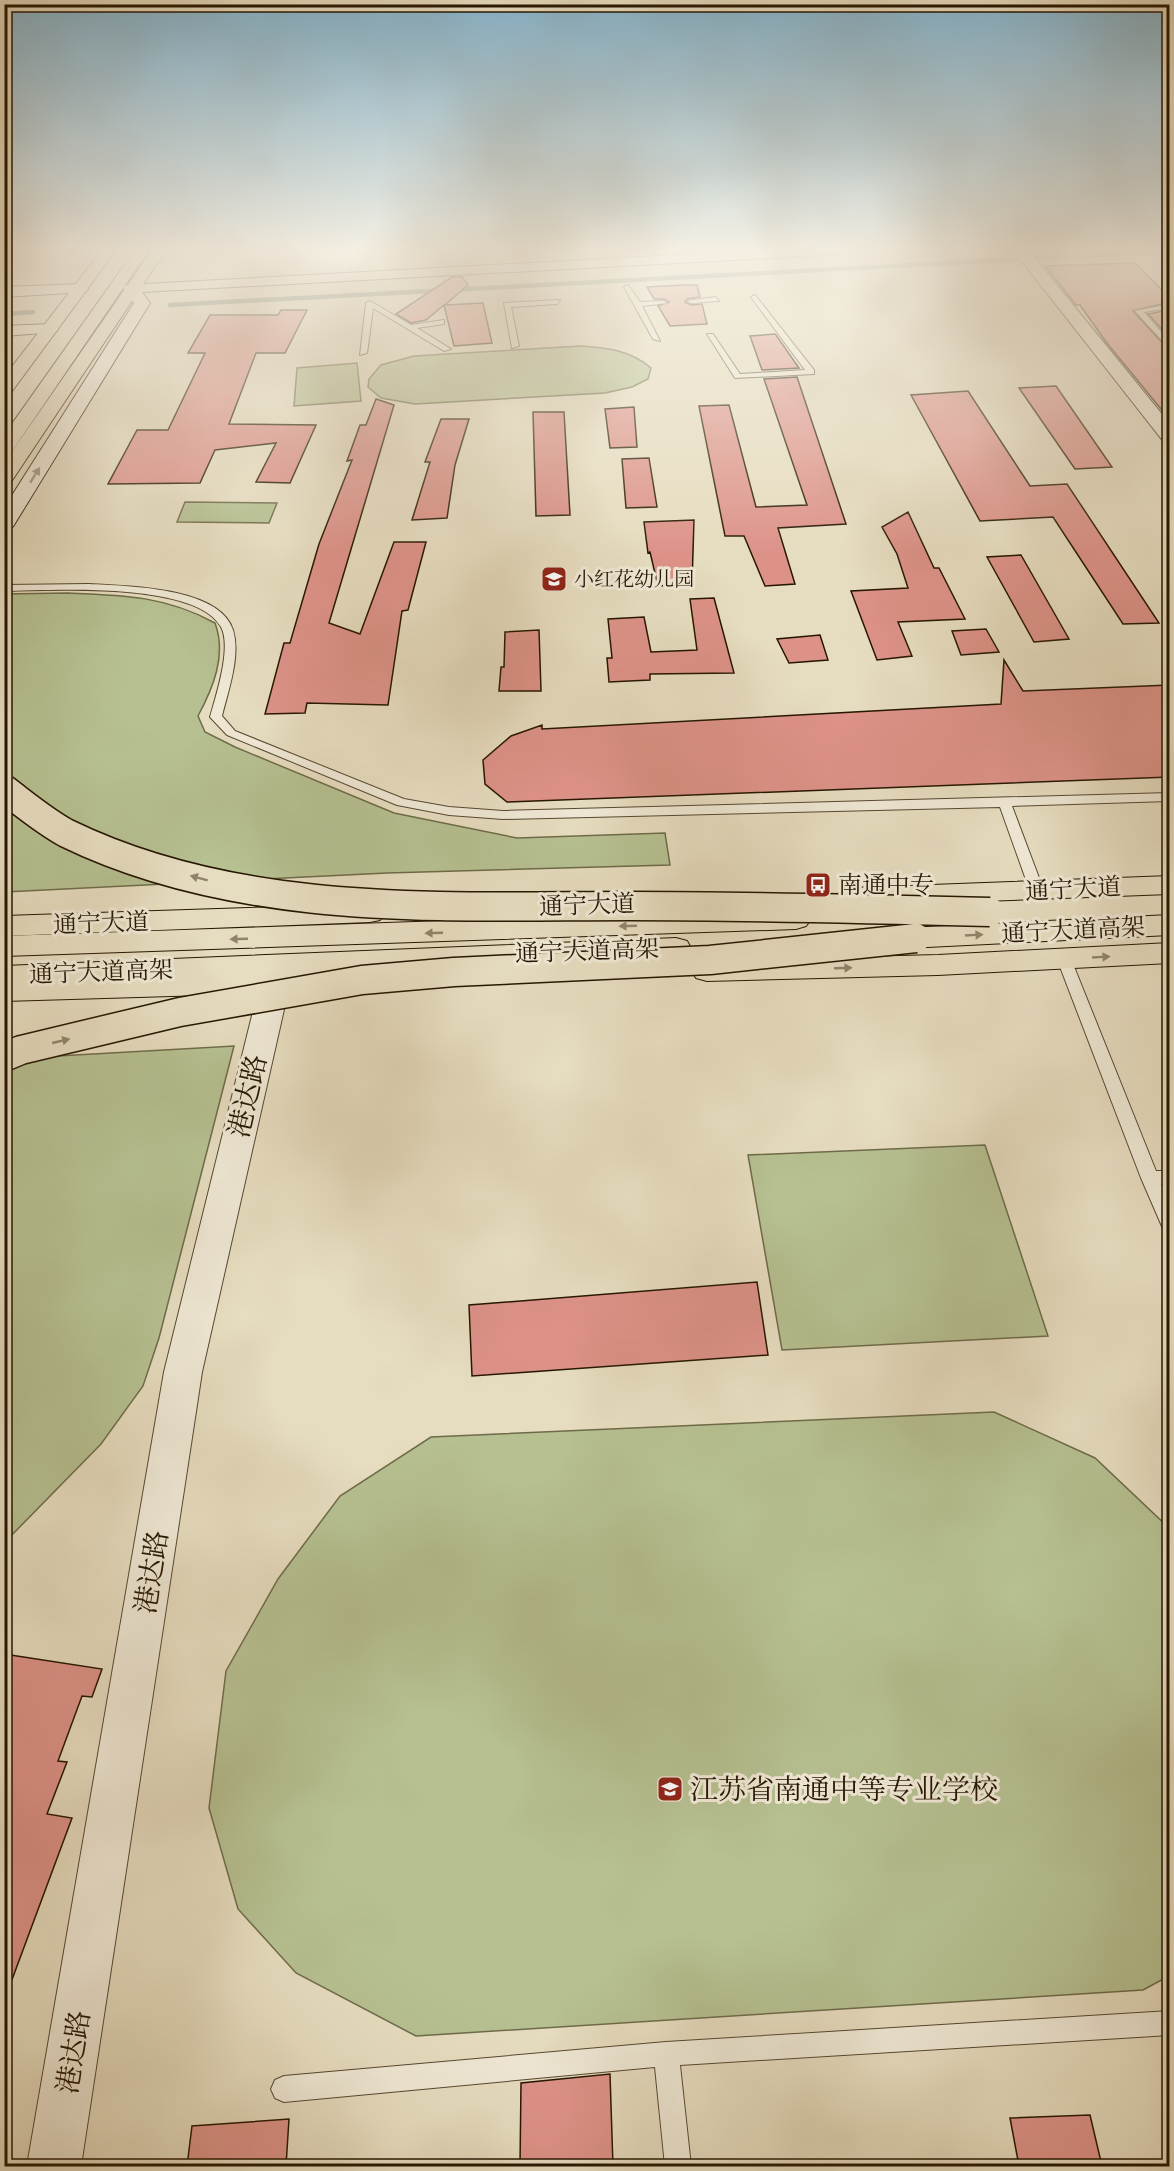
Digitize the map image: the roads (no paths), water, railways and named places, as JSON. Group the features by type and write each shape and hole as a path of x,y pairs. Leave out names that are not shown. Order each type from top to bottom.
{"main road":[{"path":"8,396 36,351"},
{"path":"8,396 43,351"},
{"path":"4,449 71,351"},
{"path":"4,466 52,393 74,351"},
{"path":"4,478 94,351"},
{"path":"4,789 64,832 129,860 238,889 307,899 377,904 720,906 990,912"},
{"name":"通宁大道","path":"4,927 1170,885"},
{"name":"通宁大道高架","path":"4,946 449,933 1170,903"},
{"name":"通宁大道高架","path":"5,987 1170,925"},
{"path":"4,1057 21,1050 180,1012 362,980 454,972 710,960 916,938"},
{"path":"5,987 274,983 1064,959 1170,953"}],"street":[{"path":"4,525 102,351"},
{"path":"1101,351 1170,437"},
{"name":"港达路","path":"54,2166 183,1372 274,983"}],"lane":[{"path":"721,351 738,376 811,372 796,351"},
{"path":"4,588 122,588 158,591 212,609 227,624 230,640 223,693 216,717 231,733 401,802 449,811 503,815 1170,797"},
{"path":"1005,803 1037,891"},
{"path":"1064,959 1149,1178 1170,1226"},
{"path":"1149,1178 1170,1177"},
{"path":"284,2089 666,2055 1170,2023"},
{"path":"666,2055 678,2166"}],"place":[{"name":"小红花幼儿园","path":"554,579"},
{"name":"南通中专","path":"818,885"},
{"name":"江苏省南通中等专业学校","path":"670,1789"}]}
